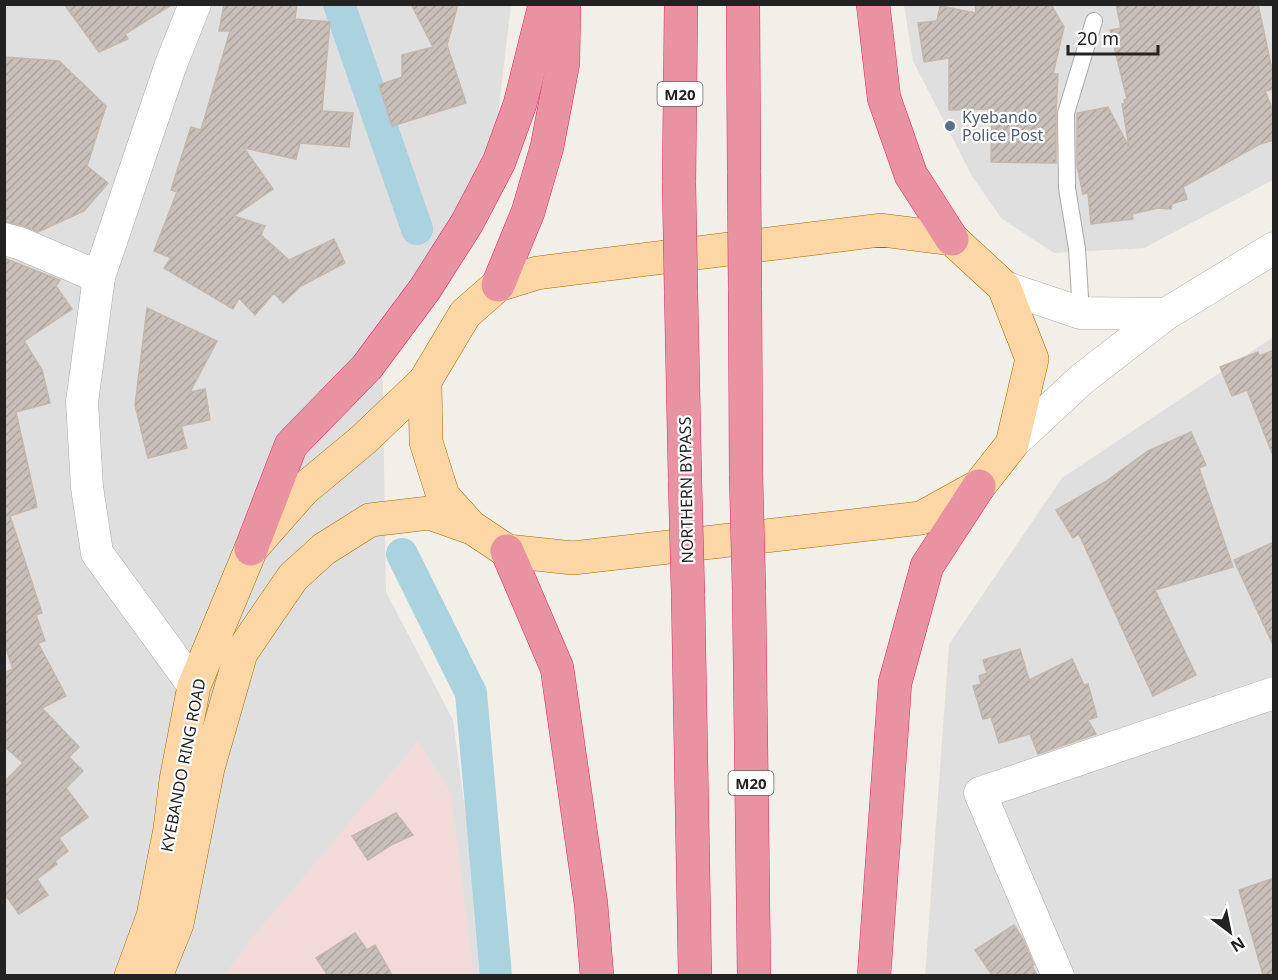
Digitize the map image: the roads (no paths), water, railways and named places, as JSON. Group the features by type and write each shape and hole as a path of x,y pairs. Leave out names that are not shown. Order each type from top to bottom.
{"highway":[{"path":"250,549 291,445 367,367 425,290 466,223 499,162 516,113 545,4"},
{"path":"498,285 528,212 547,147 563,63 564,4"},
{"name":"NORTHERN BYPASS","path":"681,4 679,183 695,975"},
{"name":"M20","path":"743,4 746,475 754,975"},
{"path":"873,4 884,98 911,175 952,239"},
{"path":"874,975 896,683 927,566 979,486"},
{"path":"507,551 557,668 591,904 597,975"}],"main road":[{"path":"156,975 177,924 208,768 242,652 293,578 324,549 370,520 429,513 471,528 507,551 573,558 921,518 979,486 1012,444 1032,359 1004,287 952,239 881,230 537,273 498,285"},
{"name":"KYEBANDO RING ROAD","path":"130,975 153,916 194,686 250,549 303,490 363,440 425,381 465,314 498,285"},
{"path":"425,381 426,442 443,496 471,528"}],"street":[{"path":"194,686 98,553 87,487 82,402 99,277 170,67 195,4"},
{"path":"4,239 19,243 99,277"},
{"path":"1012,444 1082,379 1166,314 1274,248"},
{"path":"1004,287 1082,313 1166,314"},
{"path":"1058,975 981,793 1274,693"}],"lane":[{"path":"1082,313 1077,249 1067,188 1066,113 1094,21"}],"waterway":[{"path":"339,4 417,229"},
{"path":"402,554 471,693 496,976"}],"place":[{"name":"Kyebando Police Post","path":"950,126"}]}
